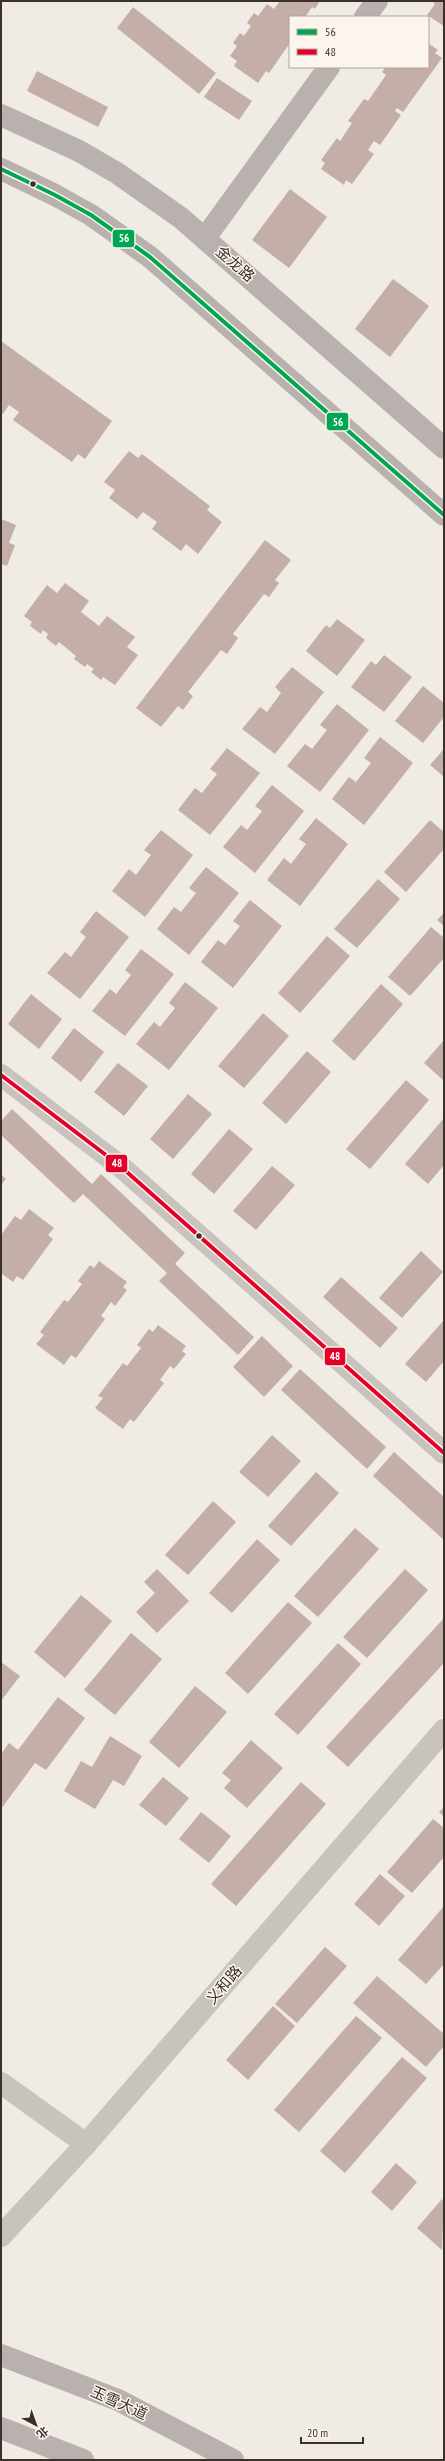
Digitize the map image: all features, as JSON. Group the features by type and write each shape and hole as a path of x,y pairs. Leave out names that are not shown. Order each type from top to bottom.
{"main road":[{"path":"366,16 377,1"},
{"path":"205,238 328,68"},
{"name":"金龙路","path":"1,115 79,151 150,194 205,238 444,448"},
{"path":"1,169 55,195 91,215 150,257 444,515"},
{"name":"玉雪大道","path":"1,2355 118,2400 233,2460"},
{"path":"1,2428 82,2460"}],"street":[{"path":"1,1075 119,1165 444,1454"},
{"name":"义和路","path":"1,2236 86,2144 444,1730"},
{"path":"1,2083 86,2144"}],"building":[{"path":"280,1 320,1 315,9 312,7 306,16 289,16 289,44 269,73 266,71 258,83 234,66 237,61 230,56 237,46 233,43 240,33 244,36 251,26 247,23 254,13 258,16 267,4 274,9"},
{"path":"432,1 444,1 444,26 427,15 435,4"},
{"path":"133,7 216,73 199,94 117,28"},
{"path":"429,44 438,50 435,53 442,58 403,112 397,108 395,111 401,115 380,145 374,141 368,150 374,154 352,184 346,180 344,185 321,169 325,163 321,160 337,138 340,141 352,123 348,121 364,99 368,101 386,75 382,72 385,68 429,68"},
{"path":"37,71 108,107 98,127 27,91"},
{"path":"217,78 252,101 239,120 204,97"},
{"path":"290,189 327,217 289,268 252,240"},
{"path":"393,279 429,306 390,357 355,329"},
{"path":"1,341 112,421 85,459 78,454 72,462 13,420 19,412 9,405 3,414 1,412"},
{"path":"129,451 138,458 142,454 210,506 207,510 222,522 198,554 186,544 181,551 152,529 157,522 143,512 137,519 109,498 115,490 104,482"},
{"path":"1,519 16,525 9,543 15,545 7,566 1,564"},
{"path":"265,540 291,560 275,580 279,583 269,597 264,594 233,634 238,638 227,654 221,650 188,692 193,696 183,710 178,706 161,727 136,708"},
{"path":"65,583 89,601 81,612 99,626 107,616 135,637 127,647 138,655 115,685 103,677 101,680 91,672 94,669 87,664 85,667 74,659 76,656 59,642 56,646 46,638 48,634 43,630 41,634 30,626 32,622 24,616 47,585 57,593"},
{"path":"337,619 365,640 337,676 306,651 326,625 330,628"},
{"path":"384,655 412,677 384,712 351,687 371,661 376,665"},
{"path":"292,667 324,692 275,754 242,729 260,707 267,712 281,693 275,687"},
{"path":"423,686 444,703 444,717 423,743 395,721"},
{"path":"337,704 369,730 320,792 287,766 305,744 312,749 327,730 320,725"},
{"path":"380,737 413,763 364,825 332,799 349,777 356,782 371,763 364,758"},
{"path":"227,748 260,773 210,835 178,810 195,788 202,793 217,774 210,769"},
{"path":"443,750 444,751 444,777 430,765"},
{"path":"272,785 304,811 255,873 223,847 241,825 247,830 262,811 255,806"},
{"path":"316,818 348,844 300,906 267,880 284,858 291,864 306,844 299,839"},
{"path":"430,820 444,832 444,849 406,892 384,872"},
{"path":"161,830 193,855 145,917 112,891 129,869 136,875 151,855 144,850"},
{"path":"206,867 239,893 189,955 157,929 174,907 181,912 196,893 189,888"},
{"path":"378,879 400,899 357,948 334,929"},
{"path":"250,900 282,926 233,988 201,962 218,940 225,945 240,926 233,921"},
{"path":"96,911 129,937 80,999 47,973 65,952 71,957 86,937 80,932"},
{"path":"444,913 444,926 437,920"},
{"path":"431,927 444,938 444,958 410,996 388,977"},
{"path":"327,936 350,956 300,1013 278,993"},
{"path":"141,949 174,974 125,1036 92,1011 110,989 116,994 131,975 125,970"},
{"path":"185,982 218,1008 169,1070 136,1044 154,1022 160,1027 175,1008 169,1003"},
{"path":"381,984 403,1004 354,1061 332,1041"},
{"path":"31,994 62,1019 39,1049 8,1024"},
{"path":"263,1013 289,1036 244,1088 218,1066"},
{"path":"74,1028 104,1052 81,1082 51,1058"},
{"path":"444,1040 444,1081 424,1063"},
{"path":"307,1051 331,1072 286,1124 262,1103"},
{"path":"118,1063 148,1086 124,1116 94,1092"},
{"path":"406,1080 429,1100 370,1169 346,1149"},
{"path":"188,1094 212,1114 173,1159 150,1139"},
{"path":"12,1109 92,1184 101,1174 185,1253 175,1264 254,1337 238,1355 159,1281 167,1273 83,1194 74,1203 1,1135 1,1121"},
{"path":"444,1118 444,1165 428,1184 405,1164"},
{"path":"229,1129 253,1149 214,1194 191,1174"},
{"path":"272,1166 295,1185 256,1230 233,1211"},
{"path":"1,1175 6,1179 1,1185"},
{"path":"29,1209 54,1228 48,1235 53,1239 23,1280 17,1276 13,1282 1,1273 1,1235 15,1216 21,1220"},
{"path":"421,1251 443,1272 402,1318 379,1298"},
{"path":"99,1261 127,1282 123,1287 127,1290 115,1306 111,1302 101,1316 105,1319 76,1358 71,1355 64,1365 36,1344 44,1335 40,1332 64,1300 68,1302 82,1284 78,1281 90,1265 94,1268"},
{"path":"341,1277 398,1328 380,1348 323,1297"},
{"path":"444,1320 444,1361 426,1382 405,1364"},
{"path":"158,1325 186,1346 182,1351 186,1354 174,1369 170,1366 160,1380 164,1383 134,1422 130,1419 123,1429 95,1408 103,1398 98,1396 123,1363 127,1366 141,1348 137,1345 149,1329 153,1332"},
{"path":"262,1336 293,1366 264,1397 233,1367"},
{"path":"300,1369 386,1447 367,1469 281,1390"},
{"path":"272,1435 301,1461 268,1497 239,1472"},
{"path":"394,1452 444,1497 444,1540 373,1476"},
{"path":"316,1472 339,1493 291,1546 268,1526"},
{"path":"213,1501 236,1522 188,1575 165,1555"},
{"path":"355,1528 379,1549 318,1617 294,1596"},
{"path":"257,1539 280,1560 232,1613 209,1593"},
{"path":"157,1569 189,1601 157,1633 136,1612 155,1593 144,1582"},
{"path":"405,1569 428,1590 367,1658 343,1637"},
{"path":"81,1595 112,1621 65,1678 34,1652"},
{"path":"288,1602 312,1623 248,1694 225,1673"},
{"path":"444,1618 444,1663 348,1767 326,1747"},
{"path":"131,1633 162,1659 115,1715 84,1690"},
{"path":"338,1643 361,1664 298,1735 274,1714"},
{"path":"1,1662 20,1676 1,1701"},
{"path":"195,1686 227,1712 179,1768 149,1742"},
{"path":"58,1697 85,1718 46,1770 35,1763 1,1809 1,1754 9,1743 18,1750"},
{"path":"110,1736 142,1756 124,1786 113,1780 95,1809 64,1791 81,1761 92,1767"},
{"path":"251,1740 283,1768 247,1808 224,1788 231,1780 222,1773"},
{"path":"163,1777 189,1798 166,1826 139,1805"},
{"path":"301,1782 326,1804 236,1906 211,1884"},
{"path":"444,1807 444,1817 439,1812"},
{"path":"201,1812 231,1836 209,1863 179,1839"},
{"path":"433,1819 444,1828 444,1857 412,1893 387,1872"},
{"path":"380,1874 405,1896 379,1926 354,1904"},
{"path":"444,1906 444,1964 426,1984 398,1960"},
{"path":"325,1947 347,1966 297,2023 275,2004"},
{"path":"377,1976 444,2034 444,2046 426,2067 353,2003"},
{"path":"273,2006 295,2026 248,2080 226,2060"},
{"path":"356,2016 382,2038 299,2132 274,2110"},
{"path":"402,2057 427,2078 345,2173 320,2151"},
{"path":"396,2163 417,2182 392,2211 371,2192"},
{"path":"442,2199 444,2201 442,2250 417,2228"}],"transit line":[{"name":"56","path":"1,169 55,195 91,215 150,257 444,515"},
{"name":"48","path":"1,1075 119,1165 444,1453"}]}
